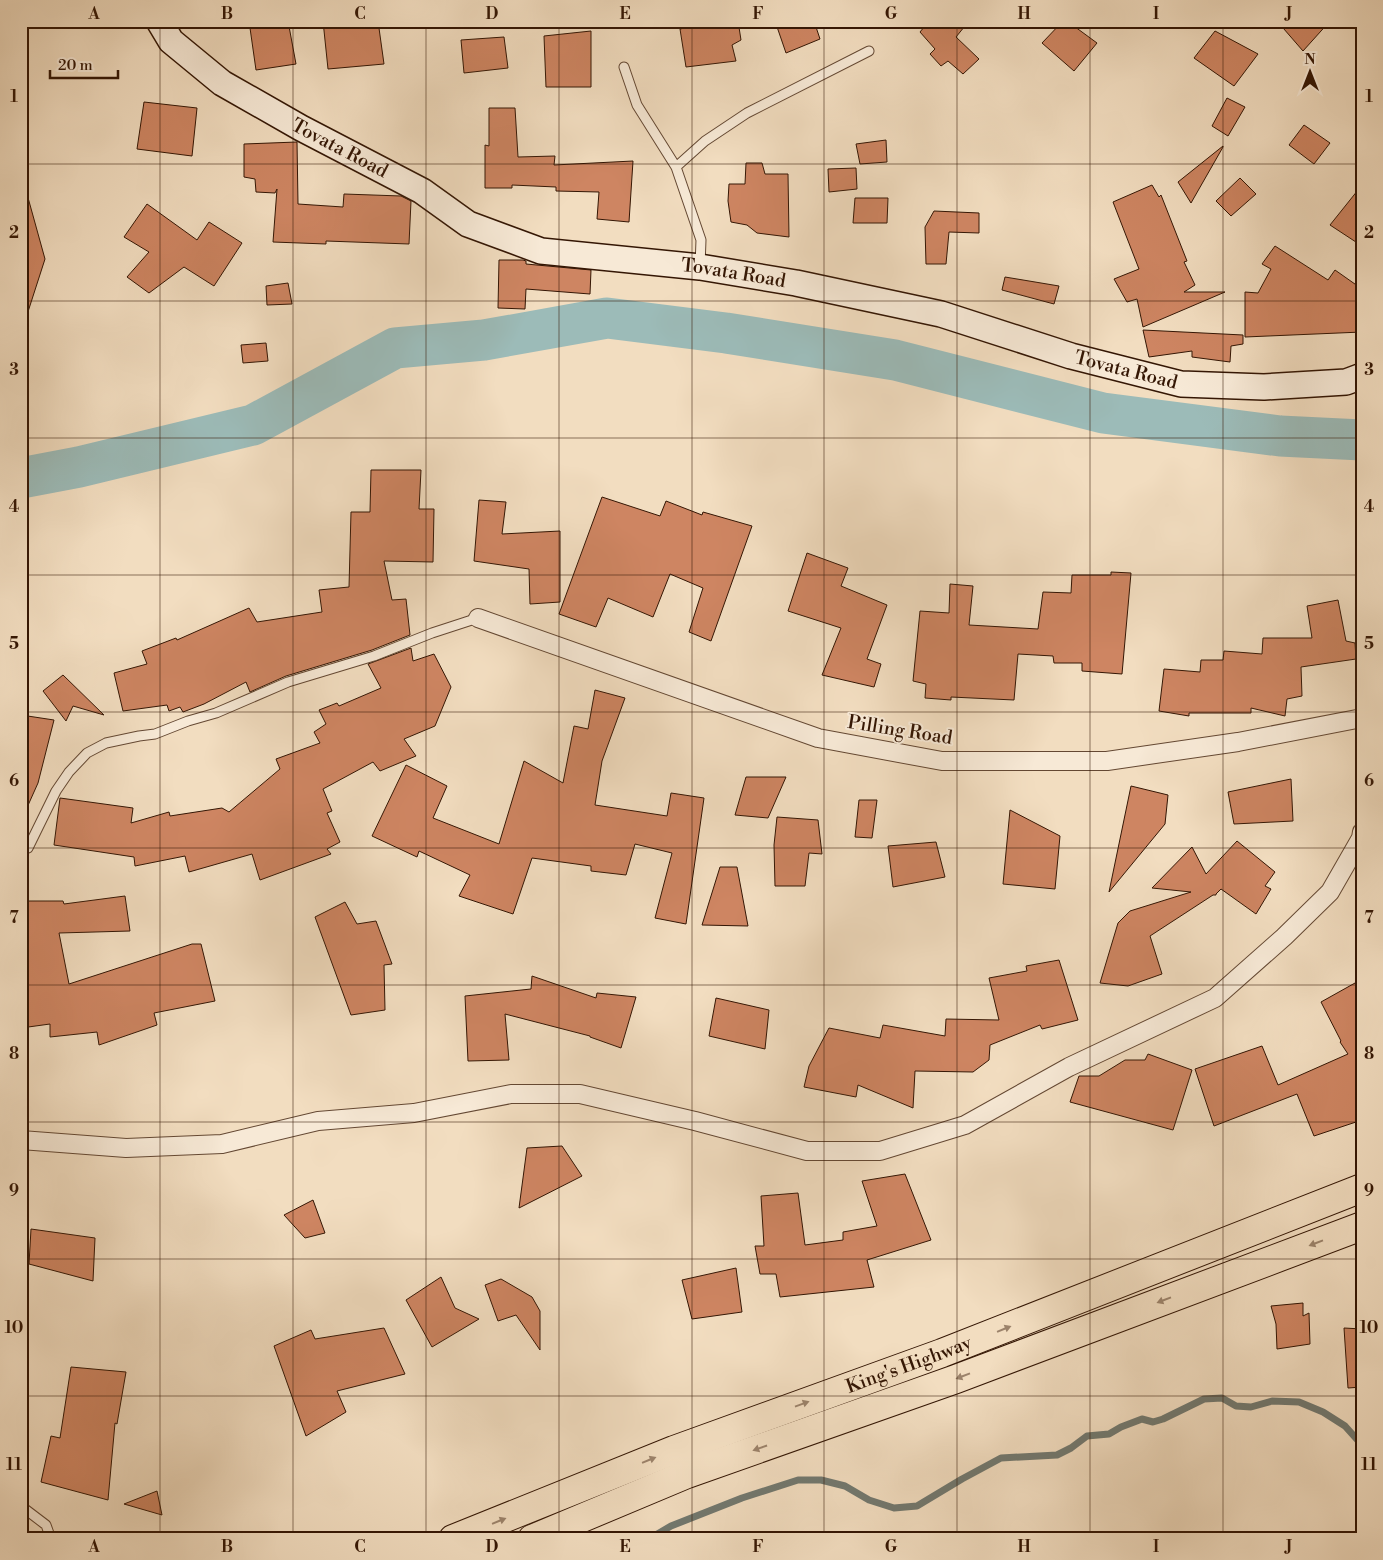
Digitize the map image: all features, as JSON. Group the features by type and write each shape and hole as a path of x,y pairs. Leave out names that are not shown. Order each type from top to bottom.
{"highway":[{"name":"King's Highway","path":"454,1539 674,1450 942,1353 1362,1188"},
{"name":"King's Highway","path":"532,1539 687,1474 956,1379 1362,1226"}],"street":[{"name":"Tovata Road","path":"159,21 171,41 222,83 301,128 422,191 468,224 541,251 700,267 796,284 941,314 1071,356 1181,384 1264,387 1346,382 1362,376"},
{"name":"Pilling Road","path":"478,618 818,738 942,761 1107,761 1238,742 1362,718"},
{"path":"21,1140 126,1148 222,1144 318,1121 414,1113 511,1094 580,1094 695,1121 807,1152 880,1152 965,1125 1069,1067 1215,998 1284,937 1330,892 1361,838 1362,832"}],"lane":[{"path":"676,167 705,141 747,113 869,51"},
{"path":"624,67 637,105 676,167 701,240 700,267"},
{"path":"28,848 56,791 69,772 87,754 106,743 155,734 188,721 216,713 288,682 374,656 432,633 478,618"},
{"path":"21,1506 46,1525 51,1539"}],"building":[{"path":"249,21 288,21 296,64 256,70"},
{"path":"323,21 378,21 384,64 328,69"},
{"path":"717,21 738,21 741,40 732,45 736,61 686,67 680,29"},
{"path":"775,21 814,21 820,39 786,53"},
{"path":"929,21 969,21 956,37 979,59 963,74 948,61 941,66 930,54 935,49 920,32"},
{"path":"1063,21 1067,21 1097,43 1074,71 1042,43"},
{"path":"1277,21 1330,21 1303,51"},
{"path":"591,31 591,87 546,87 544,36"},
{"path":"1215,31 1258,54 1234,86 1194,58"},
{"path":"504,37 508,68 464,73 461,40"},
{"path":"1227,98 1245,107 1228,136 1212,126"},
{"path":"144,102 197,108 192,156 137,149"},
{"path":"489,108 515,108 518,157 555,156 554,165 633,161 629,222 597,219 599,192 556,191 556,187 512,185 512,188 485,188 485,145 489,146"},
{"path":"1304,125 1330,143 1314,164 1289,145"},
{"path":"886,140 887,162 860,164 856,144"},
{"path":"297,142 298,204 343,207 344,194 401,196 411,201 409,244 326,241 326,244 273,242 277,189 275,193 256,192 255,179 244,177 244,144"},
{"path":"1223,147 1191,203 1178,182"},
{"path":"746,163 762,163 765,174 788,174 789,237 757,233 747,225 731,222 728,201 729,184 745,184"},
{"path":"856,168 857,189 829,192 828,169"},
{"path":"1240,178 1256,194 1231,216 1216,201"},
{"path":"1152,185 1159,197 1161,195 1187,261 1184,262 1195,285 1184,292 1225,292 1143,327 1137,299 1127,302 1114,279 1139,269 1113,202"},
{"path":"1362,185 1362,246 1330,225"},
{"path":"27,194 45,259 25,321 21,320 21,195"},
{"path":"855,198 888,198 887,223 853,223"},
{"path":"147,204 197,240 209,222 242,243 214,286 184,267 149,293 127,277 149,252 124,237"},
{"path":"934,211 979,213 979,233 949,232 946,264 926,264 925,227"},
{"path":"1275,246 1328,280 1335,270 1362,289 1362,332 1245,337 1245,292 1258,293 1271,269 1262,264"},
{"path":"499,260 523,260 526,261 526,264 591,270 590,294 526,289 525,309 498,308"},
{"path":"1005,277 1059,286 1054,304 1002,290"},
{"path":"288,283 292,304 267,305 266,286"},
{"path":"1143,330 1243,335 1243,344 1231,346 1230,362 1192,357 1192,351 1149,357"},
{"path":"266,343 268,361 243,363 241,345"},
{"path":"371,470 421,470 419,509 434,509 433,562 384,561 392,600 406,599 410,635 372,650 286,676 250,692 246,682 204,704 183,712 180,707 169,711 167,705 123,711 114,673 147,664 142,651 176,638 177,640 249,608 257,622 322,612 319,590 349,587 351,512 370,512"},
{"path":"602,497 660,516 666,501 702,515 703,512 752,526 711,641 689,632 703,588 670,574 653,617 608,598 596,627 559,614"},
{"path":"479,500 506,502 502,534 560,531 560,602 530,604 529,569 474,561"},
{"path":"807,553 848,568 841,586 887,605 867,659 881,664 874,687 822,675 841,628 788,611"},
{"path":"1111,572 1131,573 1122,674 1082,671 1082,663 1054,663 1053,656 1018,654 1014,700 951,697 951,700 925,698 926,684 913,681 920,611 949,613 950,584 973,586 969,625 1038,629 1043,592 1071,593 1072,575 1111,575"},
{"path":"1338,600 1346,641 1355,643 1356,659 1301,667 1302,696 1287,699 1285,716 1251,708 1251,713 1189,713 1189,716 1159,711 1164,669 1200,672 1201,660 1223,660 1224,651 1262,654 1263,638 1312,638 1307,606"},
{"path":"411,648 413,661 434,654 451,687 435,726 404,739 416,756 380,771 373,762 323,789 332,811 327,813 340,842 327,849 331,854 260,880 252,854 189,872 185,856 135,866 134,857 54,845 60,798 133,808 131,823 169,812 170,816 222,808 229,812 280,769 276,759 320,743 314,732 326,724 319,710 337,703 339,706 381,688 368,664"},
{"path":"63,675 104,715 73,706 66,721 43,691"},
{"path":"595,690 625,698 602,761 595,805 667,816 671,793 704,798 686,924 655,918 672,853 635,844 626,875 591,871 591,866 532,858 513,914 459,896 470,875 419,851 417,857 372,836 406,765 447,786 433,818 499,844 524,761 563,783 574,726 588,729"},
{"path":"21,715 54,720 38,783 21,821"},
{"path":"746,777 786,777 768,818 735,815"},
{"path":"1291,779 1293,821 1234,824 1228,792"},
{"path":"1131,786 1168,795 1165,824 1109,892"},
{"path":"859,800 877,800 872,838 855,837"},
{"path":"1010,810 1060,836 1055,889 1003,884"},
{"path":"777,817 818,820 822,854 809,853 805,886 775,886 774,845"},
{"path":"1237,841 1275,872 1265,886 1271,889 1256,914 1221,889 1216,895 1213,895 1150,936 1162,974 1128,986 1100,983 1118,923 1130,911 1191,892 1152,888 1192,847 1206,874"},
{"path":"936,842 945,877 893,887 888,846"},
{"path":"720,867 737,867 748,926 702,925"},
{"path":"125,896 130,931 59,933 69,984 192,944 201,944 215,1001 154,1013 157,1025 99,1045 97,1032 50,1037 50,1024 21,1028 21,901 63,901 64,904"},
{"path":"345,902 357,924 376,921 392,964 384,965 385,1010 351,1015 315,917"},
{"path":"1059,960 1078,1020 1042,1029 1040,1025 990,1045 989,1060 973,1072 915,1071 913,1108 858,1085 856,1097 804,1087 809,1066 829,1028 880,1038 883,1025 945,1036 946,1019 999,1020 989,978 1027,971 1026,966"},
{"path":"532,976 596,998 597,993 636,997 621,1048 590,1036 505,1014 509,1060 468,1061 465,996 531,989"},
{"path":"1355,983 1362,999 1362,1120 1314,1136 1297,1094 1214,1126 1195,1069 1262,1046 1278,1085 1348,1054 1340,1042 1321,1002"},
{"path":"716,998 769,1010 765,1049 709,1036"},
{"path":"1148,1054 1192,1070 1173,1130 1070,1102 1079,1076 1099,1076 1125,1060 1145,1060"},
{"path":"562,1146 582,1176 519,1208 527,1148"},
{"path":"905,1174 931,1240 867,1260 874,1287 780,1297 776,1274 760,1274 755,1246 764,1246 761,1196 798,1193 805,1245 843,1240 843,1232 877,1226 862,1181"},
{"path":"313,1200 325,1233 305,1238 284,1215"},
{"path":"31,1229 95,1238 93,1281 29,1264"},
{"path":"736,1268 742,1312 692,1319 682,1280"},
{"path":"441,1277 455,1308 479,1319 432,1347 406,1300"},
{"path":"501,1279 532,1297 540,1311 540,1350 516,1315 498,1321 485,1285"},
{"path":"1303,1303 1303,1316 1309,1313 1310,1344 1277,1349 1276,1324 1271,1306"},
{"path":"384,1328 405,1374 337,1391 346,1412 306,1436 274,1346 311,1330 315,1339"},
{"path":"1344,1328 1362,1329 1362,1387 1348,1388"},
{"path":"71,1367 126,1372 117,1424 115,1423 108,1500 41,1482 51,1436 60,1438"},
{"path":"157,1491 162,1515 124,1504"}],"waterway":[{"path":"21,478 79,467 253,425 395,348 484,340 607,318 726,333 895,360 1103,413 1280,436 1362,440"},
{"path":"649,1539 671,1526 742,1498 798,1480 821,1480 845,1486 869,1500 894,1508 917,1506 1001,1458 1057,1455 1071,1448 1087,1436 1109,1434 1142,1419 1153,1422 1163,1419 1204,1399 1222,1398 1236,1406 1251,1407 1272,1401 1299,1402 1323,1412 1345,1426 1362,1445"}]}
